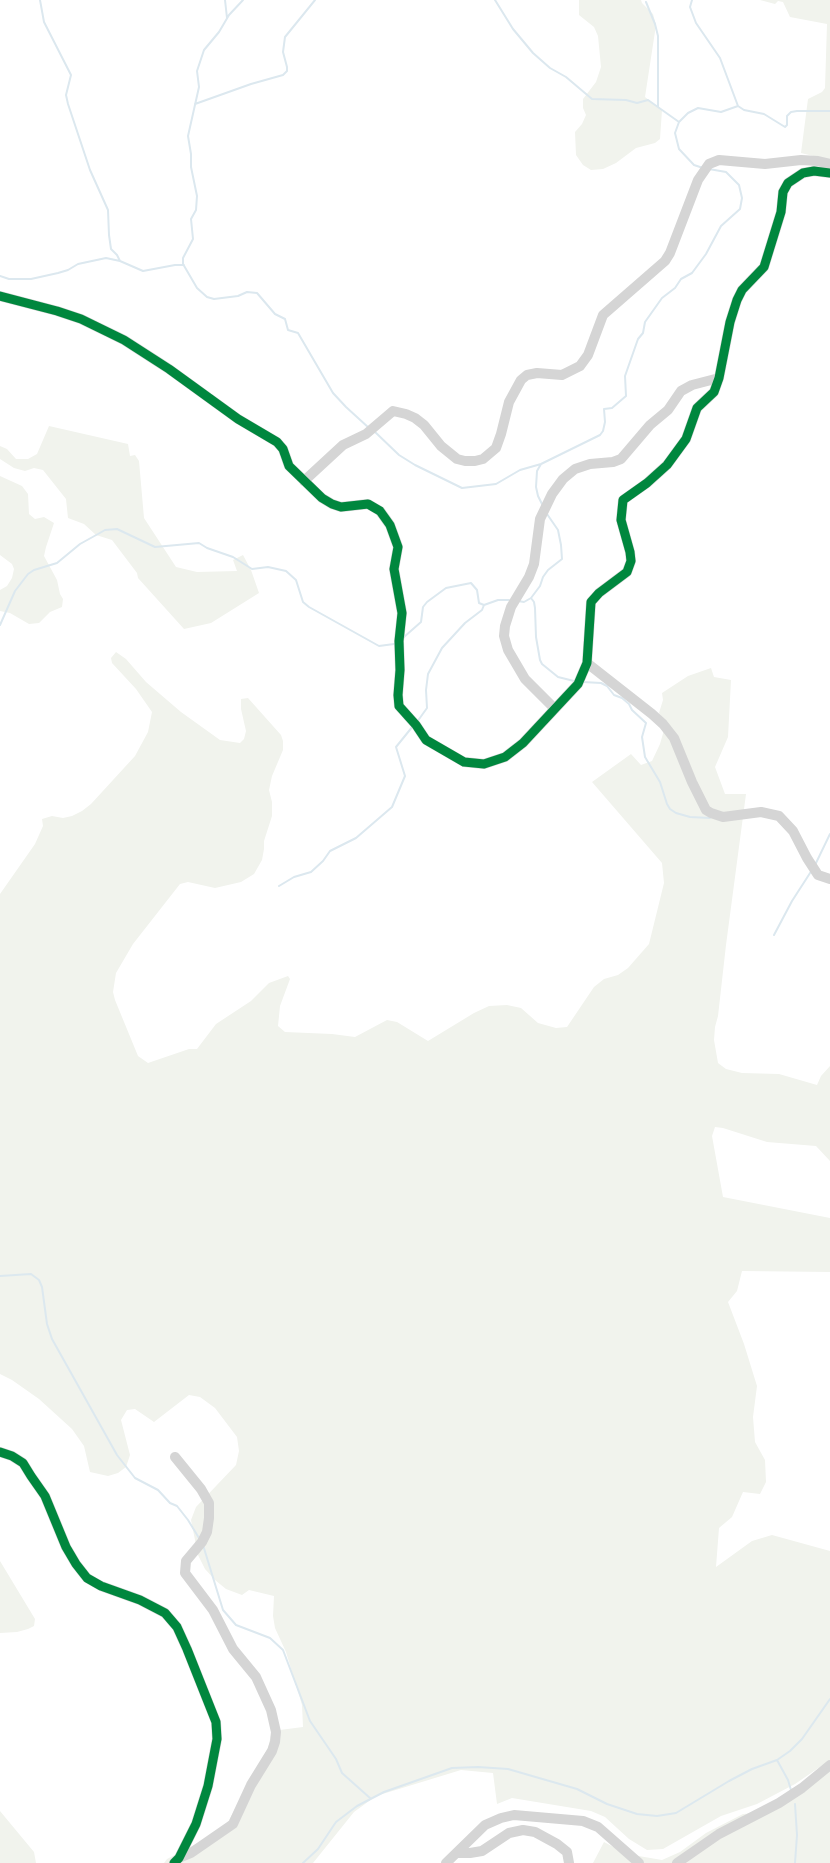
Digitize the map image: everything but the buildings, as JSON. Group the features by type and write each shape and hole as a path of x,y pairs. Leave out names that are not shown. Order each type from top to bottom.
{"street":[{"path":"304,481 346,443 366,434 393,411 416,418 441,446 457,459 475,461 483,459 496,448 509,402 521,380 527,375 537,373 562,375 580,366 588,355 603,315 665,261 698,180 709,164 719,160 765,164 818,160 830,164"},
{"path":"0,296 81,319 124,340 169,369 238,420 277,442 283,449 289,466 322,498 341,507 368,504 380,511 390,525 398,547 394,569 402,608 398,702 426,740 464,762 484,764 505,756 523,743 578,684 587,663 591,603 599,592 627,572 631,561 621,520 623,500 661,472 680,449 697,408 714,392 736,300 742,290 764,267 781,212 785,187 803,173 814,171 830,173"},
{"path":"555,709 525,679 514,664 504,636 511,607 529,578 534,564 540,519 552,494 563,479 575,469 621,459 650,424 668,410 681,391 692,385 719,378"},
{"path":"587,663 663,724 674,738 706,810 723,817 761,812 779,816 793,831 818,874 830,879"},
{"path":"0,1452 22,1463 45,1496 66,1547 87,1578 101,1587 158,1609 172,1620 181,1635 217,1730 208,1786 196,1824 177,1860"},
{"path":"175,1457 201,1489 208,1503 207,1532 202,1542 186,1561 185,1573 213,1610 233,1649 256,1677 271,1710 276,1732 272,1751 251,1785 232,1824 177,1860"},
{"path":"677,1863 719,1834 779,1803 830,1765"},
{"path":"446,1863 485,1825 513,1815 583,1821 598,1827 639,1863"},
{"path":"458,1853 482,1851 509,1833 523,1830 535,1832 557,1844 567,1852 568,1863"}],"shaded area":[{"path":"579,0 641,0 653,14 656,25 645,97 662,110 660,139 655,143 636,148 616,163 603,169 591,170 583,165 576,155 575,132 586,115 583,99 596,82 601,67 598,36 594,27 579,15"},
{"path":"760,0 830,0 830,160 801,153 808,99 825,88 827,24 790,17 783,2 778,1 775,4"},
{"path":"49,426 128,444 130,456 135,455 139,461 144,518 176,567 197,572 237,571 233,560 243,555 259,593 211,623 184,629 138,578 137,573 112,540 96,535 84,524 68,518 66,499 43,470 34,468 25,471 14,468 0,459 0,446 7,449 16,459 28,459 37,454"},
{"path":"0,476 22,486 28,494 29,514 35,519 44,517 54,523 44,556 57,580 63,599 62,607 50,612 39,623 29,624 10,613 0,611 0,590 7,586 14,569 12,564 0,555"},
{"path":"116,652 181,712 220,740 240,743 244,739 246,731 241,699 248,698 281,735 283,741 283,750 269,790 272,816 264,841 262,860 254,874 241,882 215,888 188,882 180,884 133,944 116,973 113,992 115,1000 138,1056 148,1063 189,1049 197,1049 216,1024 251,1001 269,983 288,976 290,979 280,1006 278,1026 285,1032 355,1037 387,1020 397,1022 428,1041 489,1006 507,1005 521,1008 538,1023 556,1028 567,1027 594,987 604,979 618,975 628,968 649,944 664,883 662,863 592,782 631,754 641,765 652,761 666,723 659,713 663,700 662,693 688,676 711,668 714,677 731,680 728,737 715,767 725,794 746,794 715,1027 714,1040 718,1063 726,1069 742,1073 779,1074 817,1085 830,1066 830,1161 816,1146 767,1142 715,1127 712,1136 723,1197 830,1218 830,1272 742,1271 737,1291 728,1302 757,1386 753,1417 755,1442 765,1460 766,1482 760,1494 743,1492 732,1517 719,1528 716,1567 752,1541 772,1535 830,1551 830,1760 795,1784 757,1804 721,1816 663,1849 647,1850 629,1839 605,1817 591,1811 512,1798 497,1804 493,1773 461,1770 376,1796 354,1812 313,1863 164,1863 167,1859 211,1836 228,1822 268,1748 272,1731 303,1727 302,1705 286,1652 275,1628 274,1596 249,1590 242,1595 226,1589 205,1569 198,1555 191,1520 196,1507 236,1465 239,1451 237,1437 215,1408 200,1397 189,1395 154,1422 135,1409 127,1410 121,1420 130,1455 126,1467 108,1476 90,1472 84,1446 72,1429 39,1399 0,1374 0,894 35,844 43,826 42,819 52,816 63,818 72,816 91,804 135,756 148,732 152,712 136,689 112,663 111,658"},
{"path":"0,1561 35,1619 34,1626 28,1629 0,1633"},
{"path":"830,1769 830,1863 593,1863 604,1842 627,1854 662,1860 680,1852 706,1833 743,1814 767,1812"},
{"path":"0,1811 34,1852 36,1863 0,1863"}],"waterway":[{"path":"40,0 44,22 71,75 66,95 68,104 90,170 108,210 111,249 120,261"},
{"path":"225,0 227,18"},
{"path":"243,0 229,15 204,50 197,71 199,87 188,136 197,196 196,210 191,219 193,239 183,258 183,264 197,288 207,297 214,299 238,296 247,292 257,293 275,314 285,319 288,330 298,333 333,393 369,428"},
{"path":"195,104 283,75 287,71 283,52 285,37 315,0"},
{"path":"495,0 513,29 533,53 592,99 626,100 637,103 648,100 679,122"},
{"path":"692,0 690,7 696,23 720,58 738,106 744,110 764,114 785,127 787,116 791,112 830,111"},
{"path":"646,2 658,36 658,107"},
{"path":"703,168 694,165 679,149 675,133 679,122 688,113 698,108 721,112 738,106"},
{"path":"374,431 399,455 462,488 496,484 520,470 541,464 600,435 605,422 604,409 612,408 626,396 625,376 638,339 643,333 645,322 662,298 675,288 681,279 692,273 706,254 721,226 740,209 742,198 739,185 726,172 709,169"},
{"path":"0,276 9,279 31,279 106,258 120,261 143,271 184,265"},
{"path":"541,464 537,471 536,487 543,506"},
{"path":"518,601 524,602 531,598 548,570 562,559 558,530 547,514"},
{"path":"0,625 15,591 28,574 57,563 80,544 105,530 117,529 155,547 199,543 233,557 252,569 268,567 286,571 296,580 303,602 309,607 379,646 394,644"},
{"path":"404,637 421,622 423,607 427,602 446,588 471,583 477,590 479,603 484,605"},
{"path":"531,598 534,602 536,637 542,664 558,677 574,681"},
{"path":"417,722 427,708 428,674 442,648 465,623 482,610 484,605 498,600 509,600"},
{"path":"583,682 601,683 607,686 614,695 629,704 646,723 642,737 645,757 660,782 670,809 690,817 710,818"},
{"path":"279,886 294,877 311,872 330,851 356,838 392,807 405,776 396,747 413,726"},
{"path":"816,863 830,834"},
{"path":"774,935 812,870"},
{"path":"0,1276 31,1274 39,1280 52,1339 117,1455 135,1478 158,1490 170,1503 177,1506 199,1538"},
{"path":"203,1545 223,1610 236,1625 270,1638 283,1650 310,1721 336,1759 342,1773 370,1798"},
{"path":"303,1863 318,1849 336,1822 357,1806 384,1792 452,1768 508,1769 577,1789 607,1804 637,1814 657,1816 676,1813 729,1781 777,1760 790,1751 802,1739 830,1699"},
{"path":"777,1760 791,1790"},
{"path":"795,1804 797,1835 795,1863"}],"cycle path":[{"path":"0,296 81,319 124,340 238,419 277,442 283,449 289,466 322,498 341,507 368,504 380,511 390,525 398,547 394,569 402,613 399,641 399,706 426,740 464,762 484,764 505,757 523,743 578,684 587,663 591,602 627,572 631,561 621,520 623,500 667,465 686,439 697,408 714,392 737,300 742,290 764,267 781,212 783,192 788,183 803,173 814,171 830,173"},
{"path":"0,1452 23,1463 45,1496 66,1547 87,1578 165,1613 177,1627 187,1649 216,1722 217,1739 208,1786 196,1824 179,1858 174,1863"}]}
